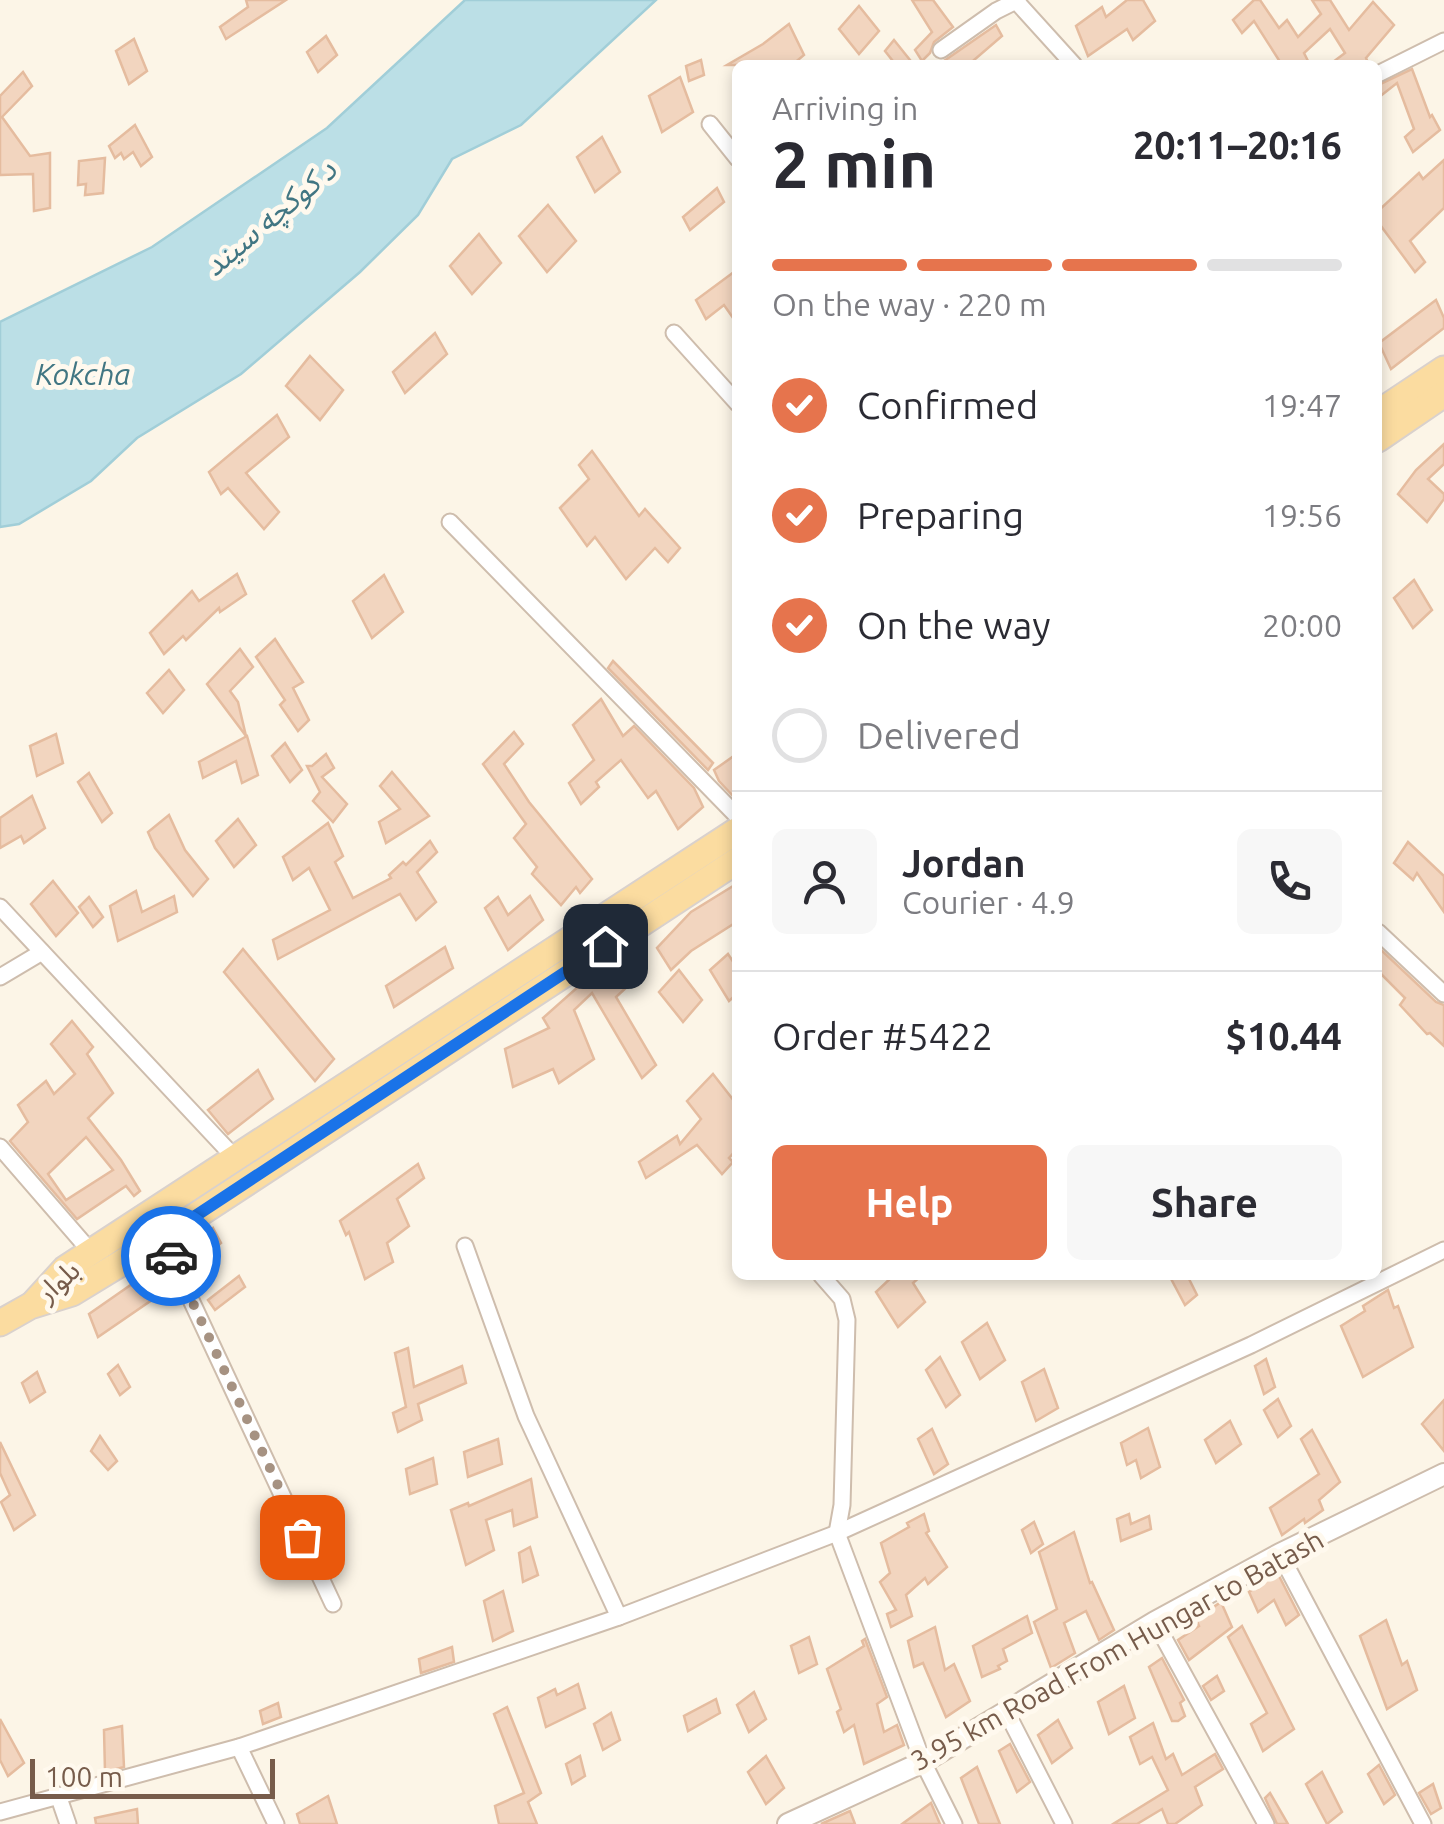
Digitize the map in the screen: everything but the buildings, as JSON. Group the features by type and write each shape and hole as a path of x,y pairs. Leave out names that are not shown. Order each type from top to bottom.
{"main road":[{"path":"1382,410 1444,369"},
{"path":"1382,436 1444,394"},
{"name":"بلوار","path":"30,1306 65,1269 732,834"},
{"name":"بلوار","path":"30,1306 72,1292 162,1238 732,864"},
{"path":"281,1128 297,1149"},
{"path":"0,1323 30,1306"}],"street":[{"path":"941,50 993,5 1017,1 1070,60"},
{"path":"1382,72 1444,41"},
{"path":"710,124 732,151"},
{"path":"674,333 732,397"},
{"path":"450,522 732,811"},
{"path":"0,908 235,1158"},
{"path":"1382,936 1444,994"},
{"path":"0,977 42,952"},
{"path":"0,1147 91,1252"},
{"path":"162,1238 333,1604"},
{"path":"466,1246 526,1416 619,1616"},
{"path":"0,1812 239,1746 619,1616 837,1532 1251,1345 1444,1250"},
{"path":"825,1280 842,1299 847,1320 842,1505 837,1532 923,1762 954,1824"},
{"name":"3.95 km Road From Hungar to Batash","path":"788,1824 923,1762 1155,1622 1280,1554 1444,1474"},
{"path":"1280,1554 1423,1824"},
{"path":"1155,1622 1266,1824"},
{"path":"1006,1711 1064,1824"},
{"path":"239,1746 276,1824"},
{"path":"58,1795 68,1824"}],"water":[{"name":"Kokcha","path":"465,0 656,0 521,125 452,159 418,215 360,272 241,374 137,438 91,481 19,524 0,527 0,322 152,247 327,128"}],"way so far":[{"path":"171,1256 302,1537"}],"route":[{"path":"171,1256 162,1238 605,946"}],"water label":[{"name":"د کوکچه سیند","path":"270,218"}]}
